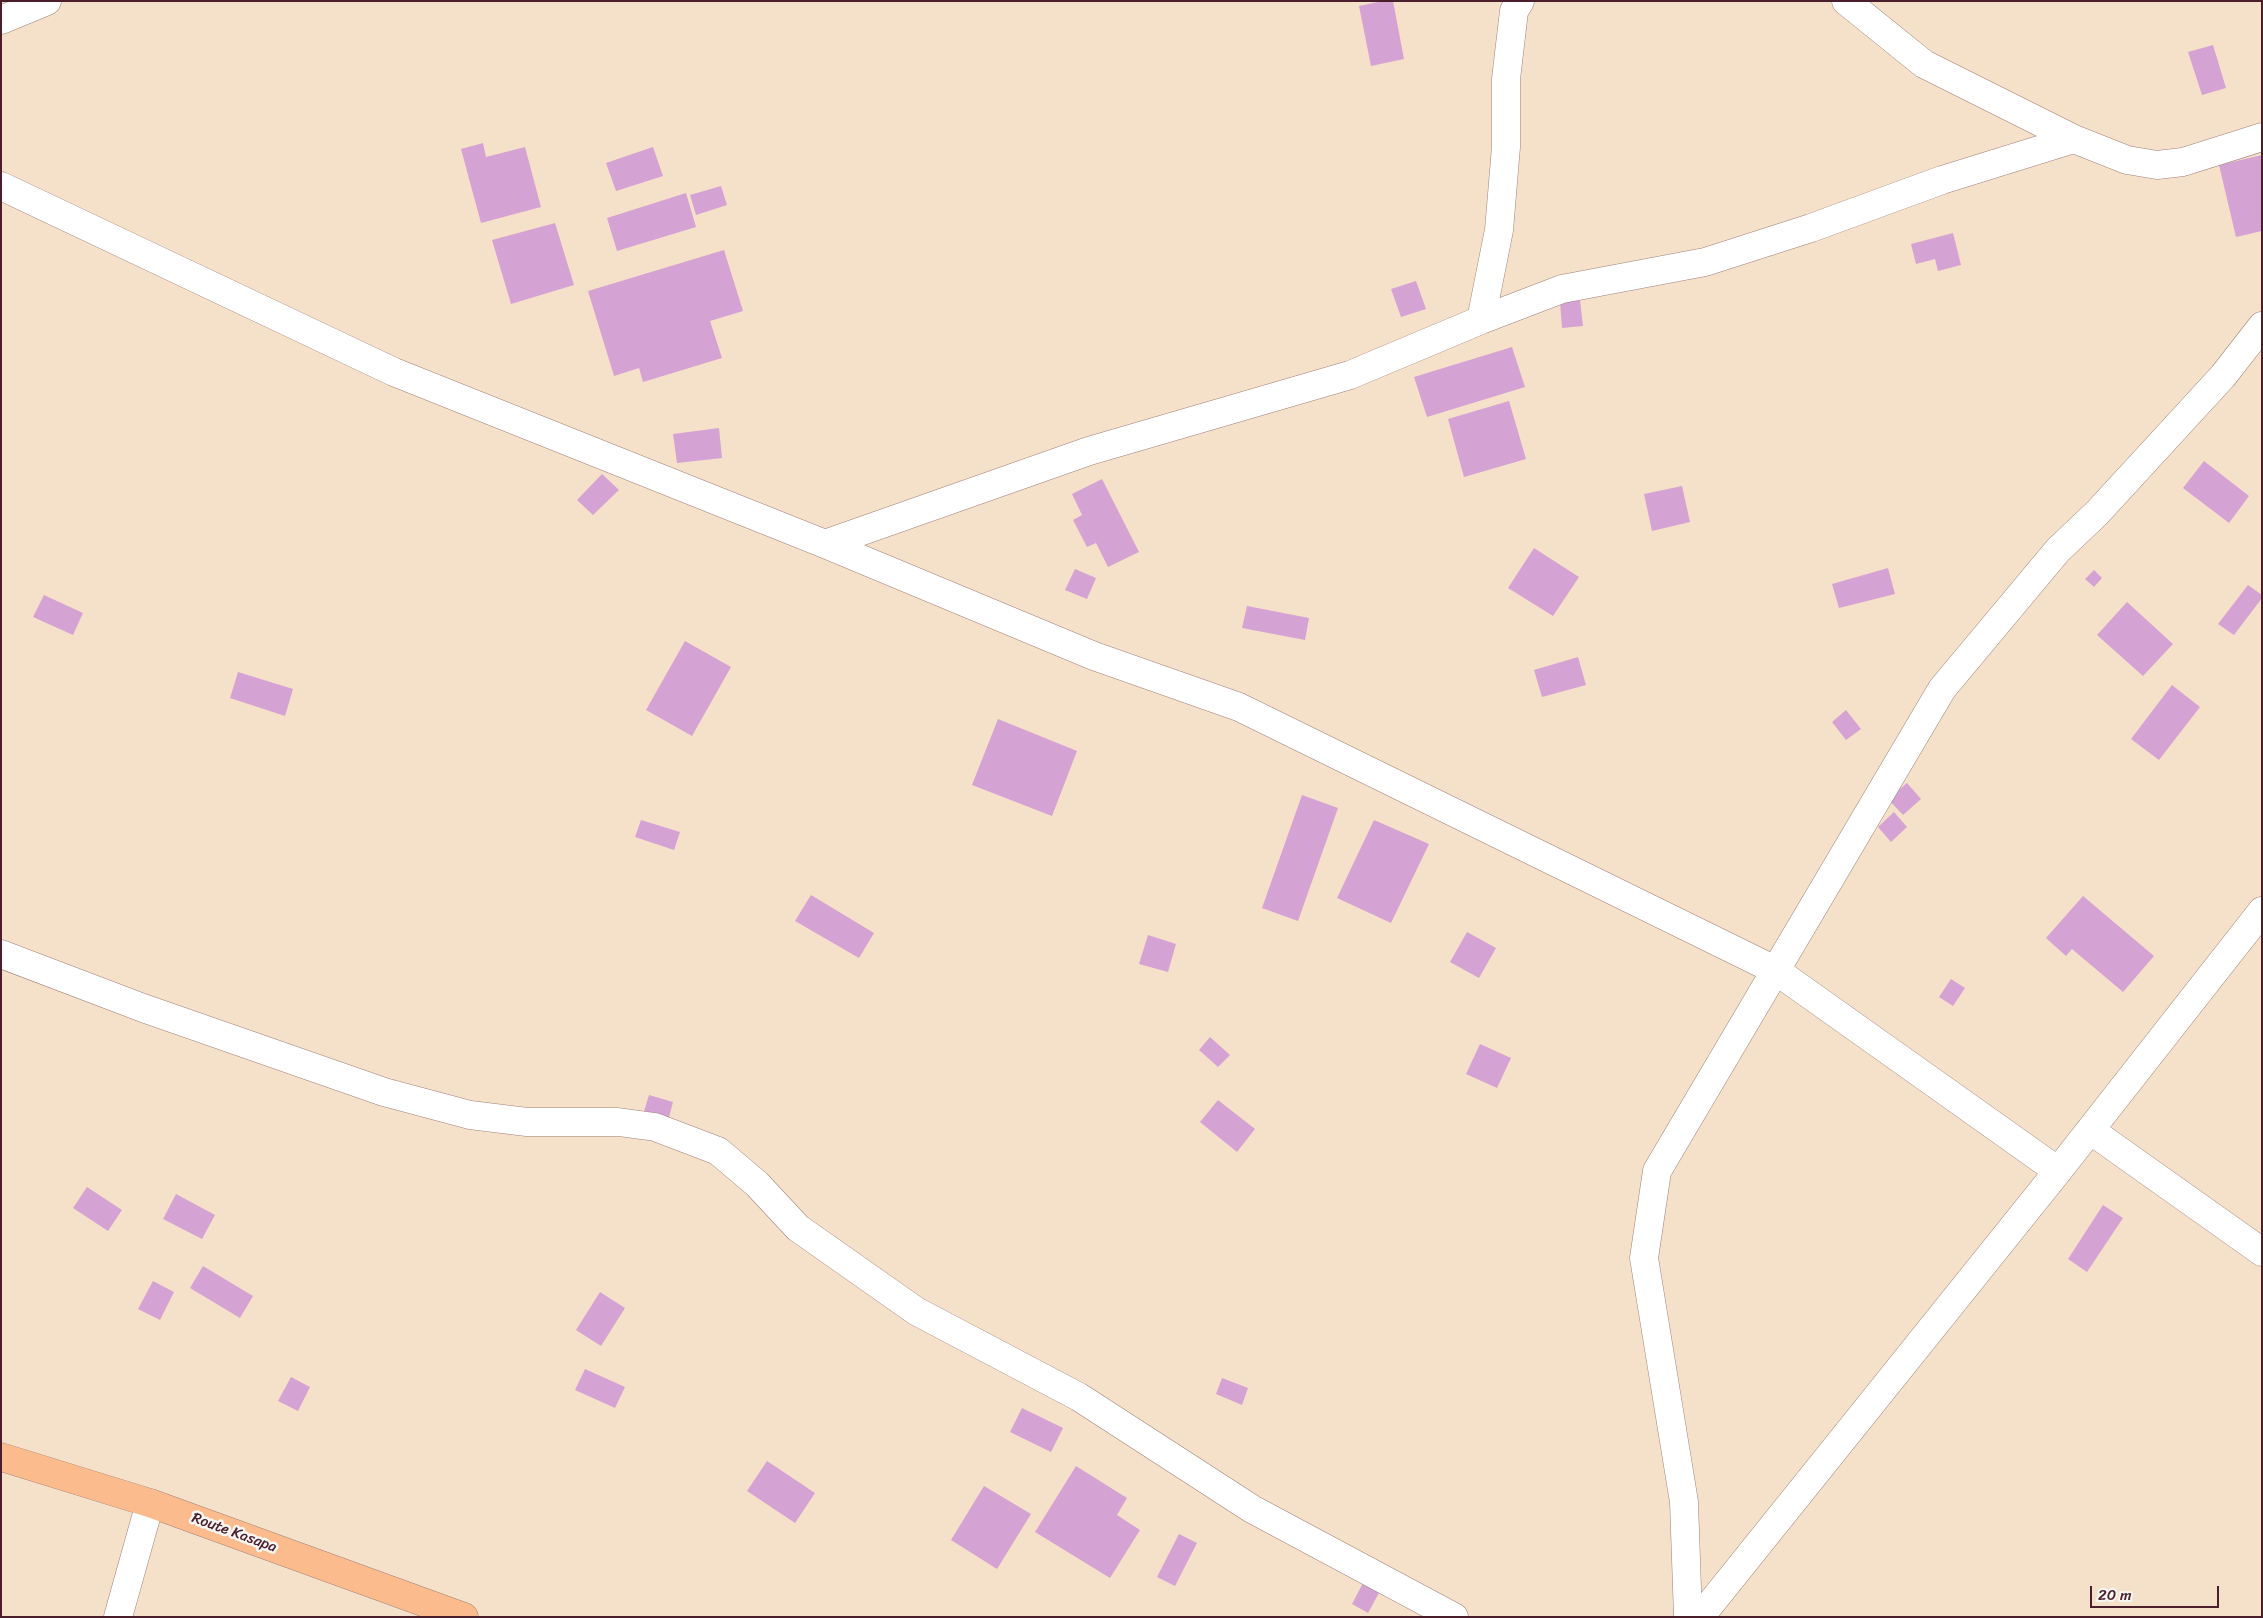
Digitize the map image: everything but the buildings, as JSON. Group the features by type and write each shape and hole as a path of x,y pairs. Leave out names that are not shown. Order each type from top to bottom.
{"main road":[{"name":"Route Kasapa","path":"1,1457 150,1503 464,1617"}],"street":[{"path":"1,20 47,1"},
{"path":"1481,320 1499,230 1506,147 1506,79 1514,12 1520,1"},
{"path":"1846,1 1924,64 2074,139 2127,160 2157,165 2183,162 2262,138"},
{"path":"825,544 1090,451 1350,375 1481,320 1562,289 1705,262 1810,228 1942,180 2074,139"},
{"path":"1,186 394,372 825,544 1094,656 1239,707 1776,970 2058,1171"},
{"path":"1688,1617 1684,1502 1644,1258 1657,1171 1942,689 2058,550 2097,513 2223,376 2262,326"},
{"path":"1700,1617 2058,1171 2262,911"},
{"path":"1,954 144,1008 384,1092 470,1114 528,1122 618,1122 655,1127 718,1151 757,1184 798,1228 916,1311 1079,1397 1252,1509 1454,1617"},
{"path":"2090,1130 2262,1252"},
{"path":"118,1617 150,1503"}]}
